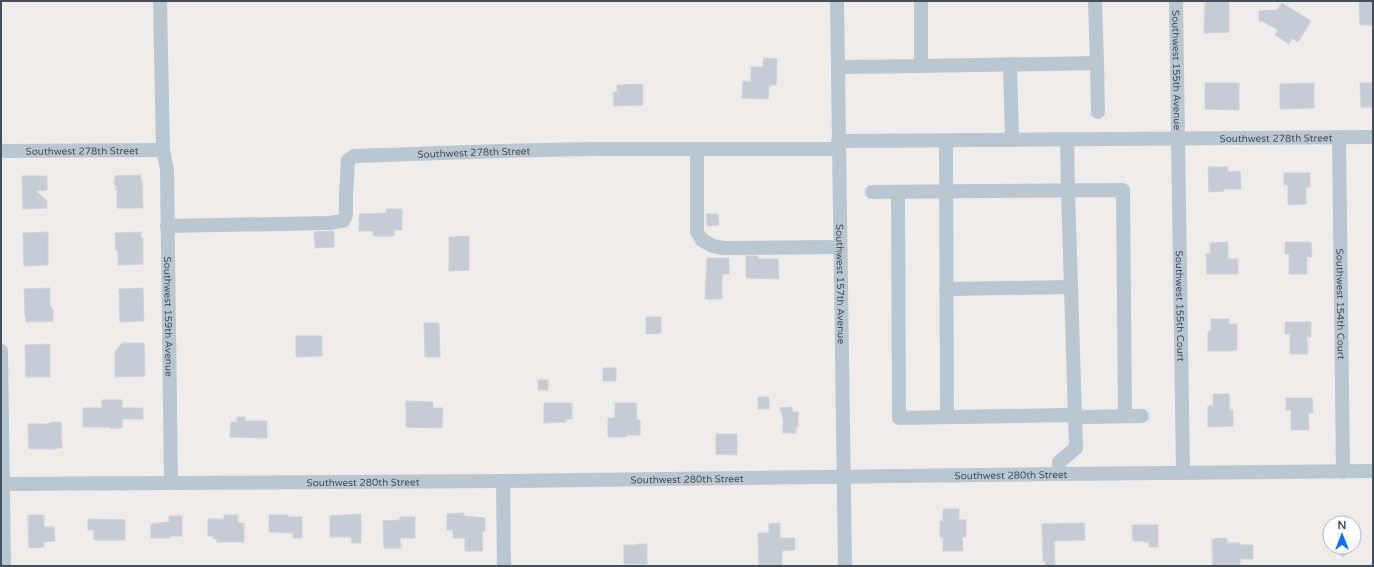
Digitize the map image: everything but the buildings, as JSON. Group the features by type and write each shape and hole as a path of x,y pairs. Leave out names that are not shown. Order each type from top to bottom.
{"street":[{"name":"Southwest 159th Avenue","path":"160,1 163,150 167,170 171,482"},
{"name":"Southwest 157th Avenue","path":"837,1 845,566"},
{"path":"921,1 921,66"},
{"path":"1095,1 1098,112"},
{"name":"Southwest 155th Avenue","path":"1176,1 1178,138"},
{"path":"838,67 1097,62"},
{"path":"1010,64 1012,140"},
{"name":"Southwest 278th Street","path":"167,226 329,223 343,221 346,215 348,160 354,156 587,149 697,150 946,141 1373,136"},
{"name":"Southwest 154th Court","path":"1339,137 1343,472"},
{"name":"Southwest 155th Court","path":"1178,138 1183,473"},
{"path":"1059,474 1059,462 1076,448 1067,139"},
{"path":"946,141 947,417"},
{"name":"Southwest 278th Street","path":"1,151 163,150"},
{"path":"697,150 697,232 702,240 712,246 724,248 840,247"},
{"path":"872,192 1123,190 1125,416"},
{"path":"898,192 899,418 1068,415 1085,417 1142,416"},
{"path":"946,289 1071,287"},
{"path":"1,351 4,566"},
{"name":"Southwest 280th Street","path":"2,484 503,481 1373,471"},
{"path":"503,481 504,566"}]}
